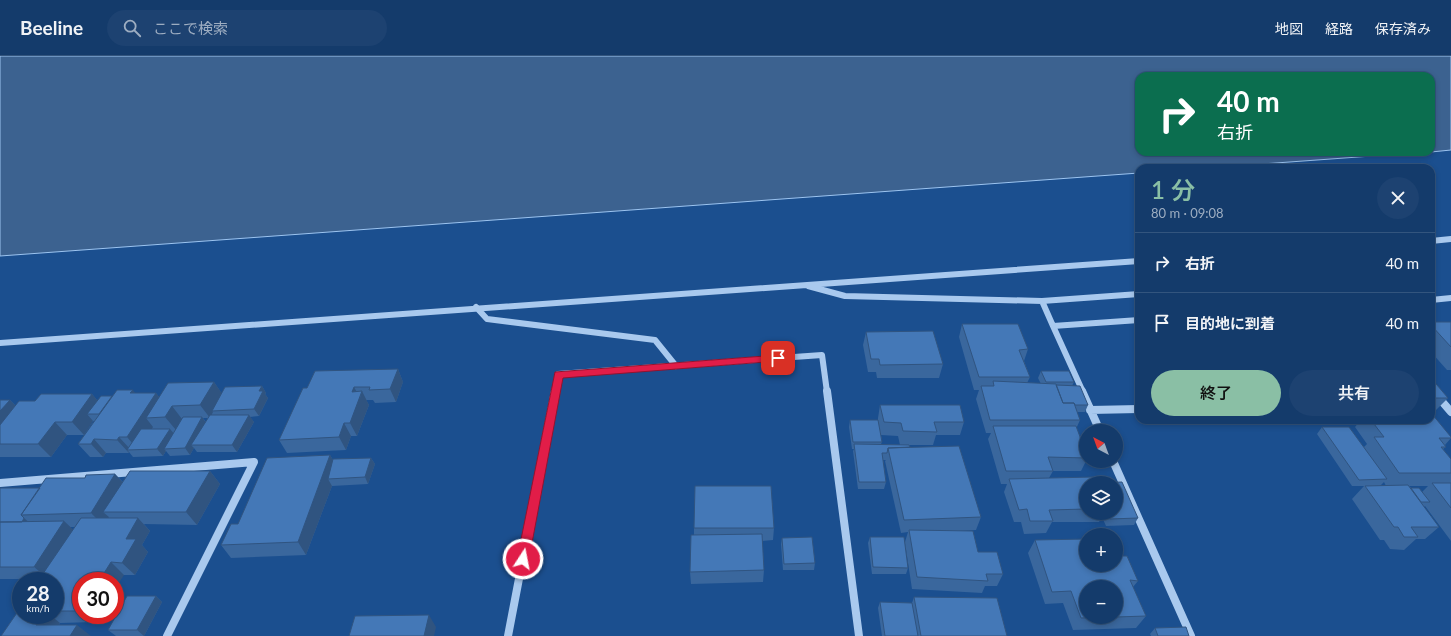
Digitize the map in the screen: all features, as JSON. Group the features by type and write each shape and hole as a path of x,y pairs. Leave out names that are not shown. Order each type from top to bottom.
{"street":[{"path":"1435,241 1451,239"},
{"path":"0,343 476,307 1135,261"},
{"path":"802,285 845,296 1042,301 1135,294"},
{"path":"1435,300 1451,298"},
{"path":"1042,301 1097,424"},
{"path":"476,307 487,319 655,340 676,366"},
{"path":"1053,326 1135,320"},
{"path":"508,636 558,374 822,354 859,636"},
{"path":"1435,394 1451,412"},
{"path":"1435,405 1445,405"},
{"path":"1090,410 1135,409"},
{"path":"0,483 254,462 167,636"},
{"path":"1116,468 1191,636"}],"water":[{"path":"0,56 1451,56 1451,150 1435,152 1435,72 1135,72 1135,156 1372,156 1262,164 1135,164 1135,173 0,256"}],"building":[{"path":"1435,322 1451,322 1451,347 1435,329"},
{"path":"962,324 1018,324 1028,349 1019,350 1030,377 979,377"},
{"path":"933,331 943,364 880,365 879,359 871,359 866,332"},
{"path":"398,369 390,389 369,390 370,387 354,387 352,392 362,391 350,423 344,423 339,437 279,440 303,388 307,388 315,371"},
{"path":"1041,371 1069,371 1074,382 1046,382"},
{"path":"993,381 1056,384 1063,403 1074,403 1080,420 990,420 981,386 994,386"},
{"path":"214,382 200,405 172,406 165,417 146,418 168,383"},
{"path":"1435,383 1448,398 1435,398"},
{"path":"1056,385 1080,386 1088,405 1063,403"},
{"path":"262,386 259,391 263,391 254,409 212,411 225,387"},
{"path":"117,390 133,390 130,393 156,393 127,437 119,437 117,440 94,439 91,444 78,444"},
{"path":"41,394 92,394 72,422 55,422 38,444 0,444 0,425 19,401 35,401"},
{"path":"101,396 112,396 99,414 87,414"},
{"path":"0,400 10,400 0,411"},
{"path":"880,405 960,405 964,422 934,422 937,432 903,431 901,423 884,422"},
{"path":"210,415 249,415 232,445 191,445"},
{"path":"183,417 202,417 185,448 164,449"},
{"path":"1435,418 1451,437 1439,438 1446,447 1441,447 1451,459 1451,473 1399,473 1374,437 1384,437 1374,424 1435,424"},
{"path":"850,420 878,420 882,442 853,442"},
{"path":"993,426 1076,426 1079,434 1079,458 1048,457 1053,471 1006,471"},
{"path":"1322,427 1349,427 1387,479 1359,480"},
{"path":"141,429 170,429 157,449 127,450"},
{"path":"854,444 909,445 910,447 888,448 887,453 882,453 886,482 859,482"},
{"path":"959,446 981,517 904,520 888,448"},
{"path":"330,455 298,542 221,545 231,524 238,524 267,458"},
{"path":"371,458 365,477 328,479 333,459"},
{"path":"130,471 210,471 186,512 103,512"},
{"path":"115,474 91,513 21,515 46,478 85,478 86,475"},
{"path":"1079,477 1079,509 1049,510 1053,521 1030,521 1027,509 1019,510 1009,479"},
{"path":"1432,483 1451,483 1451,508"},
{"path":"1123,484 1138,518 1123,519"},
{"path":"1408,485 1439,527 1411,527 1418,537 1404,537 1398,527 1394,527 1365,486"},
{"path":"695,486 771,486 774,528 694,528"},
{"path":"0,488 40,488 21,515 24,518 22,522 0,522"},
{"path":"1411,488 1419,488 1430,502 1421,502"},
{"path":"81,518 138,518 126,539 136,539 122,563 111,562 105,572 72,572 72,611 64,611 64,572 44,572"},
{"path":"64,521 34,567 0,567 0,522"},
{"path":"909,530 973,531 978,552 997,552 1003,574 986,574 988,581 917,577"},
{"path":"762,534 764,570 690,572 691,535"},
{"path":"812,537 815,563 784,564 782,538"},
{"path":"870,537 904,537 908,568 873,567"},
{"path":"1079,539 1079,572 1123,572 1123,556 1127,556 1138,581 1130,580 1146,616 1123,617 1123,580 1079,580 1079,613 1071,591 1052,592 1035,540"},
{"path":"127,596 156,596 137,630 108,630 111,624 124,624 124,601"},
{"path":"914,597 997,598 1007,636 921,636"},
{"path":"880,602 912,603 918,636 885,636"},
{"path":"429,615 424,636 349,636 355,616"},
{"path":"12,620 12,624 77,625 70,636 1,636"},
{"path":"1186,627 1189,636 1158,636 1155,628"}],"route":[{"path":"523,559 558,374 778,358"}]}
